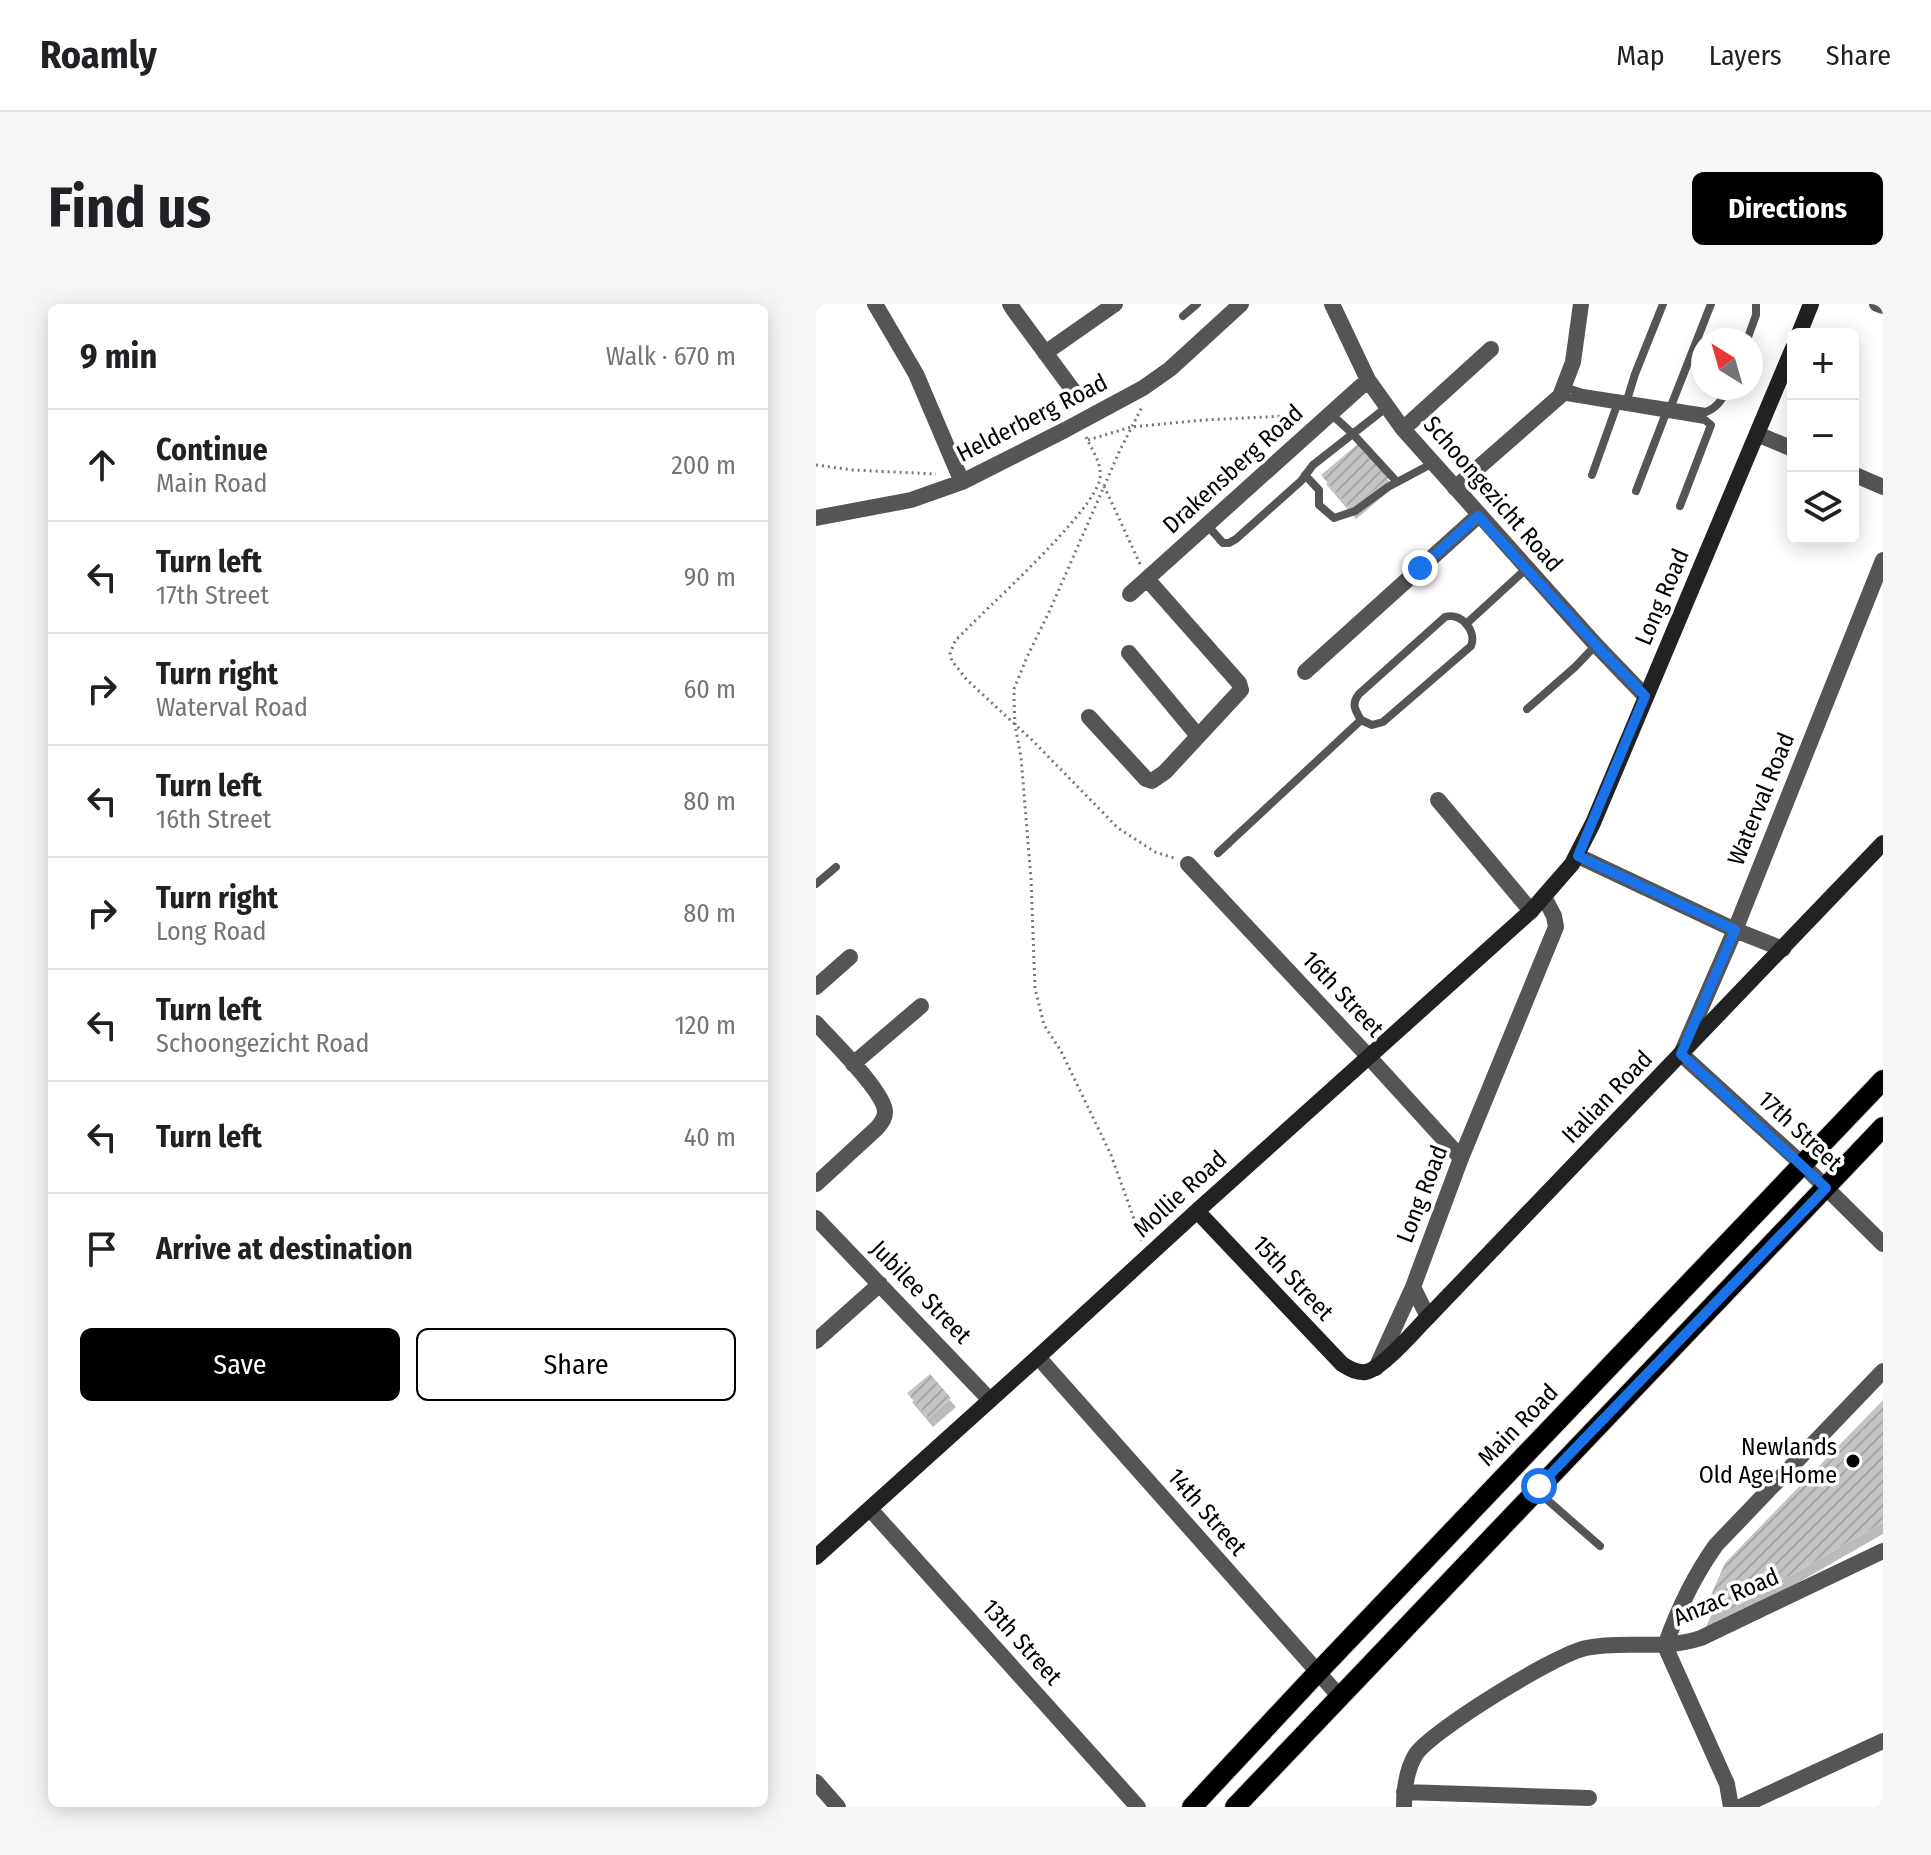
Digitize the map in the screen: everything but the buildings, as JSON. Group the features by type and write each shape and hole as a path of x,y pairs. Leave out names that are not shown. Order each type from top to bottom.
{"main road":[{"path":"1801,328 1811,304"},
{"name":"Long Road","path":"1575,860 1787,362"},
{"name":"Italian Road","path":"1376,1368 1883,843"},
{"name":"Mollie Road","path":"816,1557 1531,911 1575,860"},
{"name":"Main Road","path":"1192,1807 1883,1080"},
{"path":"1241,1803 1883,1127"},
{"name":"15th Street","path":"1197,1211 1342,1364 1359,1372 1376,1368"}],"street":[{"path":"875,304 916,374 960,477"},
{"path":"1045,353 1115,304"},
{"name":"Schoongezicht Road","path":"1332,304 1368,380 1403,429 1526,569 1645,696"},
{"path":"1455,488 1562,391 1573,362 1581,304"},
{"path":"1877,304 1883,306"},
{"name":"Helderberg Road","path":"816,518 911,500 1079,423 1143,388 1170,369 1238,305"},
{"path":"1015,306 1075,393 1048,357 1040,345 1031,333 1015,306"},
{"path":"1403,429 1491,349"},
{"name":"Drakensberg Road","path":"1130,594 1368,380"},
{"path":"1757,434 1787,446"},
{"path":"1859,477 1883,487"},
{"path":"1305,672 1478,516"},
{"name":"Waterval Road","path":"1681,1054 1735,930 1883,560"},
{"path":"1089,717 1150,782 1158,778 1239,693 1239,683 1147,579"},
{"path":"1129,653 1198,736"},
{"path":"1438,800 1531,911"},
{"path":"1575,860 1783,949"},
{"name":"16th Street","path":"1188,864 1461,1158"},
{"name":"Long Road","path":"1376,1368 1413,1287 1461,1158 1556,927 1544,897"},
{"path":"816,987 850,957"},
{"path":"853,1064 921,1006"},
{"path":"816,1023 882,1100 885,1110 883,1121 816,1184"},
{"name":"17th Street","path":"1681,1054 1802,1164 1883,1244"},
{"name":"Jubilee Street","path":"816,1218 990,1400"},
{"path":"816,1341 880,1284"},
{"path":"1413,1287 1428,1317"},
{"name":"14th Street","path":"1038,1357 1340,1697"},
{"path":"1731,1807 1727,1784 1665,1646 1674,1620 1696,1574 1716,1545 1883,1371"},
{"name":"13th Street","path":"870,1509 1138,1807"},
{"name":"Anzac Road","path":"1404,1800 1408,1772 1417,1753 1436,1736 1498,1694 1563,1655 1591,1647 1682,1644 1721,1630 1883,1551"},
{"path":"1740,1807 1883,1741"},
{"path":"816,1782 838,1807"},
{"path":"1404,1800 1589,1798"}],"lane":[{"path":"1183,316 1197,304"},
{"path":"1627,400 1663,304"},
{"path":"1636,491 1711,304"},
{"path":"1751,328 1756,304"},
{"path":"1562,391 1627,400 1705,420 1711,425 1680,506"},
{"path":"1562,391 1617,405 1668,410 1706,412 1721,400"},
{"path":"1592,475 1617,405"},
{"path":"1207,525 1223,543 1236,539 1290,491 1313,465 1387,407"},
{"path":"1331,414 1397,482"},
{"path":"1305,475 1319,490 1319,505 1334,518 1355,511 1397,482 1433,463"},
{"path":"1466,624 1526,569"},
{"path":"1455,615 1466,624 1473,637 1471,646 1383,722 1372,725 1361,720 1354,707 1354,700 1359,694 1445,617 1455,615"},
{"path":"1527,709 1596,645"},
{"path":"1218,853 1361,720"},
{"path":"816,884 836,867"},
{"path":"1536,1490 1600,1546"}],"path":[{"path":"1143,404 1014,689 1031,879 1035,988 1044,1025 1061,1051 1111,1155 1147,1256"},
{"path":"1088,440 1131,427 1331,414"},
{"path":"1079,423 1100,465 1099,483 1092,496 1061,535 955,641 950,654 959,671 1118,828 1155,852 1188,864"},
{"path":"816,465 960,477"},
{"path":"1104,486 1147,579"}],"place":[{"name":"Newlands Old Age Home","path":"1853,1461"}],"route":[{"path":"1420,568 1478,516 1645,696 1578,856 1735,930 1681,1054 1826,1188 1539,1486"}]}
